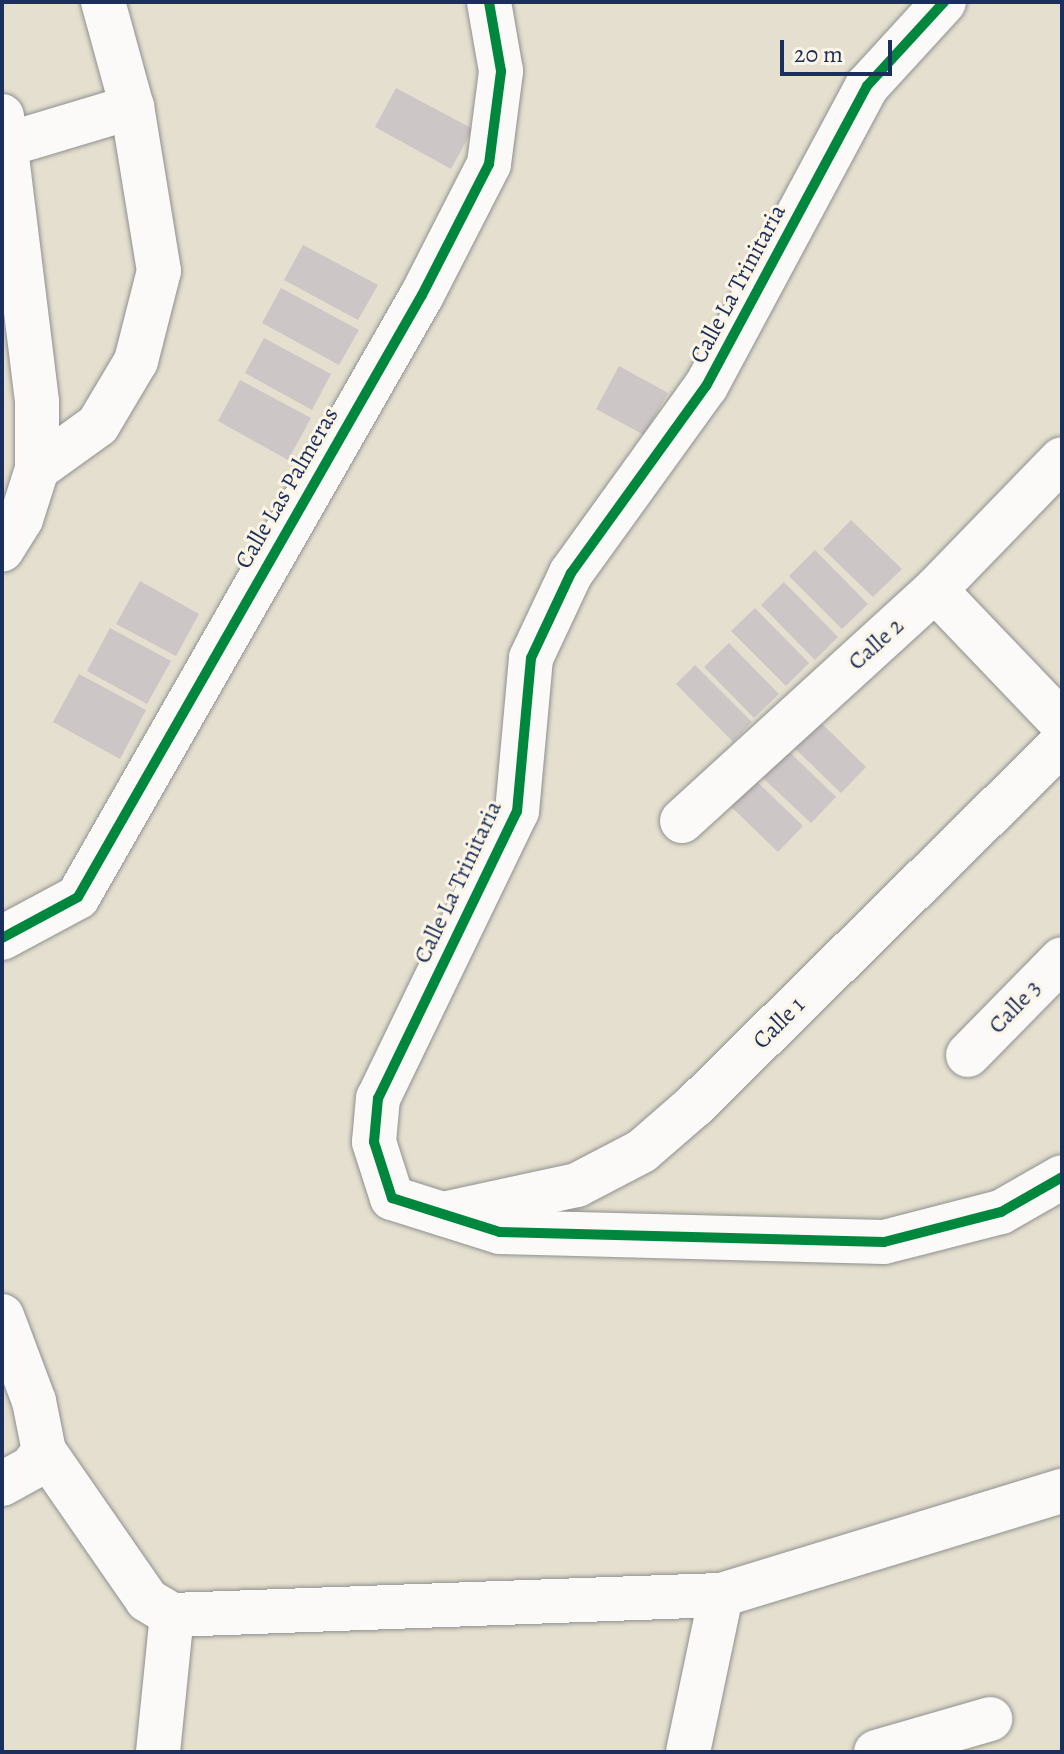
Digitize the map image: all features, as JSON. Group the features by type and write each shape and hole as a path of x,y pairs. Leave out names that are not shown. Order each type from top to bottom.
{"street":[{"path":"37,469 98,425 140,346 159,271 132,107 103,2"},
{"name":"Calle Las Palmeras","path":"2,938 78,897 422,295 489,164 501,71 489,2"},
{"name":"Calle La Trinitaria","path":"944,2 867,86 706,386 571,573 531,658 517,811 378,1098 374,1142 392,1198 500,1232 884,1242 1001,1212 1062,1177"},
{"path":"2,550 21,519 37,469 37,402 14,318 4,135 132,107"},
{"name":"Calle 2","path":"682,821 935,590 1062,459"},
{"path":"935,590 1062,723"},
{"name":"Calle 1","path":"443,1214 577,1185 642,1151 706,1095 1062,743"},
{"name":"Calle 3","path":"968,1055 1062,959"},
{"path":"2,1316 34,1401 44,1451 147,1600 172,1615 721,1595 1062,1491"},
{"path":"2,1484 31,1468 44,1451"},
{"path":"688,1752 721,1595"},
{"path":"158,1752 172,1615"},
{"path":"876,1752 990,1719"}],"building":[{"path":"396,88 473,129 451,169 375,127"},
{"path":"303,245 378,285 358,320 284,280"},
{"path":"281,288 359,330 339,365 262,323"},
{"path":"264,338 331,374 312,410 245,373"},
{"path":"619,366 668,393 644,435 596,409"},
{"path":"240,380 311,418 288,460 218,421"},
{"path":"851,520 902,569 873,597 823,549"},
{"path":"815,550 868,604 842,629 789,576"},
{"path":"140,581 199,614 176,656 116,624"},
{"path":"784,582 838,637 815,660 761,605"},
{"path":"755,608 809,663 786,686 731,631"},
{"path":"110,628 171,661 147,704 87,671"},
{"path":"729,643 779,694 754,718 704,667"},
{"path":"695,665 752,722 733,742 676,684"},
{"path":"79,674 146,710 120,759 53,722"},
{"path":"808,710 866,767 841,793 782,736"},
{"path":"777,740 836,797 811,823 751,767"},
{"path":"747,772 803,826 778,852 722,798"}],"cycle path":[{"path":"2,938 78,897 422,295 489,164 501,71 489,2"},
{"path":"944,2 867,86 706,386 571,573 531,658 517,811 378,1098 374,1142 392,1198 500,1232 884,1242 1001,1212 1062,1177"}]}
